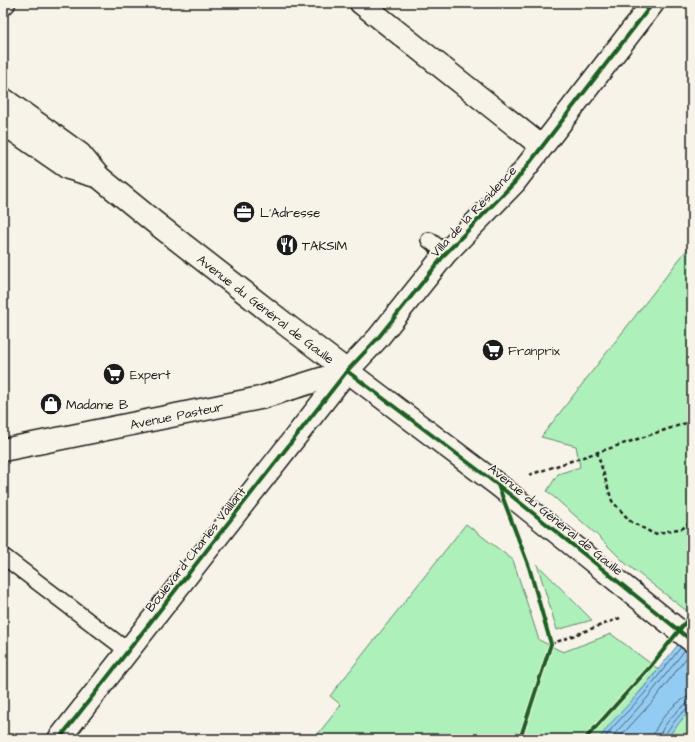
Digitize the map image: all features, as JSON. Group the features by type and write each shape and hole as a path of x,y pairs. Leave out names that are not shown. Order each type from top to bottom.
{"street":[{"path":"360,3 541,146"},
{"name":"Villa de la Résidence","path":"347,372 378,338 438,246 514,183 652,3"},
{"path":"3,99 80,154 99,177"},
{"name":"Avenue du Général de Gaulle","path":"3,123 68,168 99,177 153,221 347,372 498,485 692,641"},
{"name":"Avenue Pasteur","path":"3,450 260,398 347,372"},
{"name":"Boulevard Charles Vaillant","path":"59,739 347,372"}],"lane":[{"path":"3,556 128,651"}],"path":[{"path":"498,485 692,422"},
{"path":"596,452 612,501 630,521 654,534 683,528 692,522"},
{"path":"551,644 650,607"},
{"path":"549,636 551,644 549,651"}],"green space":[{"path":"692,243 692,615 625,563 596,534 547,491 558,474 580,467 576,446 541,437"},
{"path":"466,524 513,560 539,640 563,652 611,634 658,669 599,739 314,739 341,705 330,696"},
{"path":"537,564 592,620 557,630"},
{"path":"692,710 692,739 666,739 683,718"}],"water":[{"path":"692,627 692,710 683,718 666,739 599,739 610,724 641,691"}],"cycle path":[{"path":"59,739 347,371 378,338 446,253 514,183 653,3"},
{"path":"347,371 498,485 692,641"},
{"path":"498,485 529,567 551,644 520,739"},
{"path":"585,739 650,667 692,614"}],"place":[{"name":"L'Adresse","path":"244,212"},
{"name":"TAKSIM","path":"287,245"},
{"name":"Franprix","path":"493,350"},
{"name":"Expert","path":"114,374"},
{"name":"Madame B","path":"51,404"}]}
